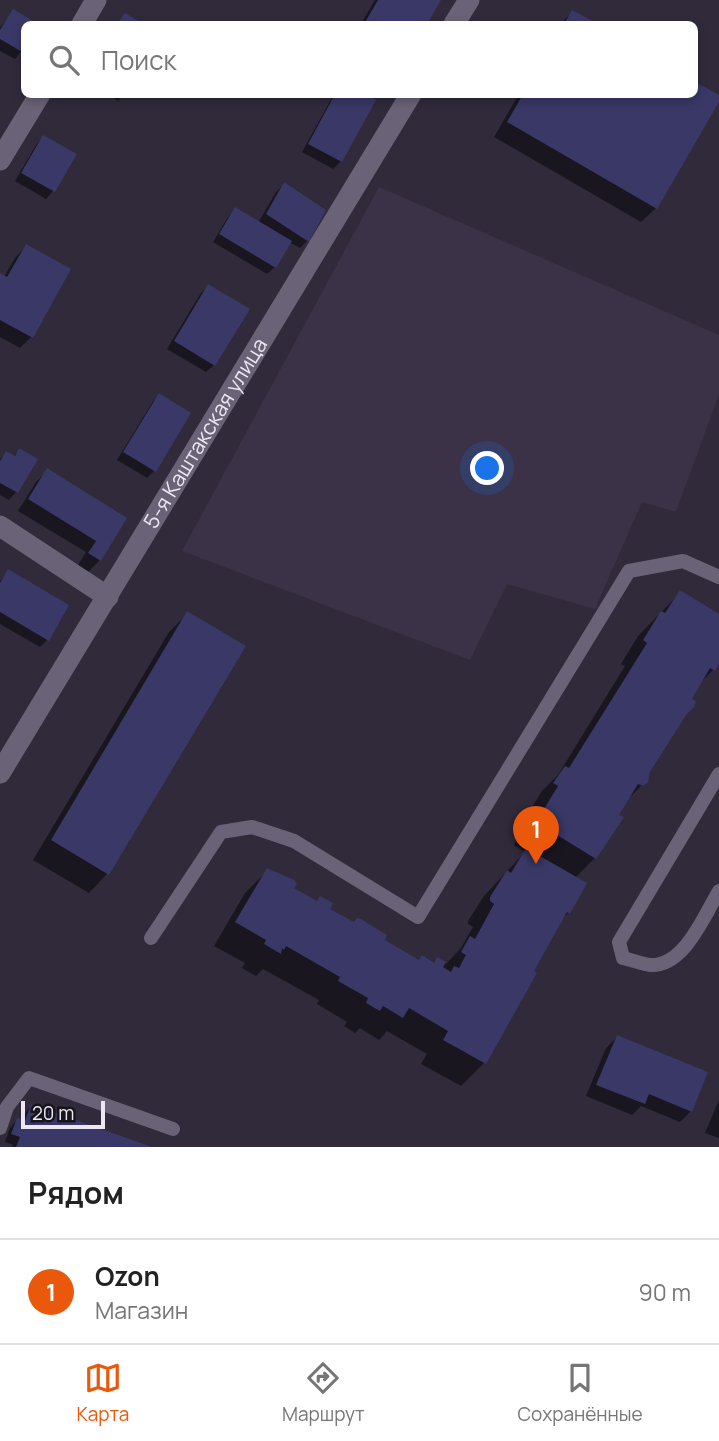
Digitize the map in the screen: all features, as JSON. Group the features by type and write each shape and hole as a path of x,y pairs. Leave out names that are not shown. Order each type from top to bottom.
{"street":[{"path":"84,21 96,0"},
{"path":"456,21 468,0"},
{"path":"0,160 38,98"},
{"name":"5-я Каштакская улица","path":"0,773 409,98"},
{"path":"0,526 108,597"}],"lane":[{"path":"151,938 221,832 252,827 294,841 418,917 629,571 683,561 719,577"},
{"path":"719,774 619,942 623,958 651,965 668,962 684,950 719,891"},
{"path":"0,1128 7,1107 29,1078 173,1129"}],"shaded area":[{"path":"379,187 719,335 719,394 676,512 642,502 595,609 507,584 470,660 182,551"}],"building":[{"path":"378,0 441,0 429,21 366,21"},
{"path":"13,9 33,21 21,21 21,51 0,39 0,30"},
{"path":"572,10 592,21 566,21"},
{"path":"125,13 138,21 119,21"},
{"path":"698,83 719,95 719,102 657,209 507,122 521,98 698,98"},
{"path":"333,98 376,100 342,162 308,144"},
{"path":"43,135 77,154 55,192 21,173"},
{"path":"284,182 326,210 309,242 266,214"},
{"path":"235,207 292,241 276,268 219,234"},
{"path":"26,244 71,269 33,338 0,320 0,273 7,277"},
{"path":"208,284 250,309 215,366 174,341"},
{"path":"159,393 191,413 156,472 123,452"},
{"path":"19,448 38,459 18,493 0,483 0,461 6,451 15,456"},
{"path":"47,468 127,518 101,561 88,553 96,541 28,499"},
{"path":"8,569 69,605 49,641 0,612 0,583"},
{"path":"680,590 719,614 719,664 715,671 710,668 692,699 696,701 694,707 686,715 650,772 648,782 643,786 638,784 619,815 624,817 596,859 536,822 558,786 553,783 565,766 569,768 647,643 643,640 661,611 665,613"},
{"path":"187,611 246,646 109,875 51,840"},
{"path":"526,848 587,883 570,914 567,912 534,971 537,973 486,1064 443,1040 448,1031 409,1008 403,1018 383,1006 380,1011 366,1003 368,998 338,981 340,977 286,946 284,950 282,948 281,954 264,944 266,940 235,922 267,868 294,880 297,884 294,888 317,901 320,896 333,903 330,909 341,915 354,922 357,918 361,919 387,935 385,940 419,960 422,955 434,963 437,957 446,962 443,967 451,972 454,966 459,968 466,955 461,952 470,936 475,939 494,904 490,897 507,870 511,873"},
{"path":"617,1035 708,1072 692,1112 649,1094 645,1104 596,1085"},
{"path":"31,1104 152,1147 16,1147 20,1137 11,1134 17,1118 25,1121"}],"place":[{"name":"Ozon","path":"536,864"}]}
